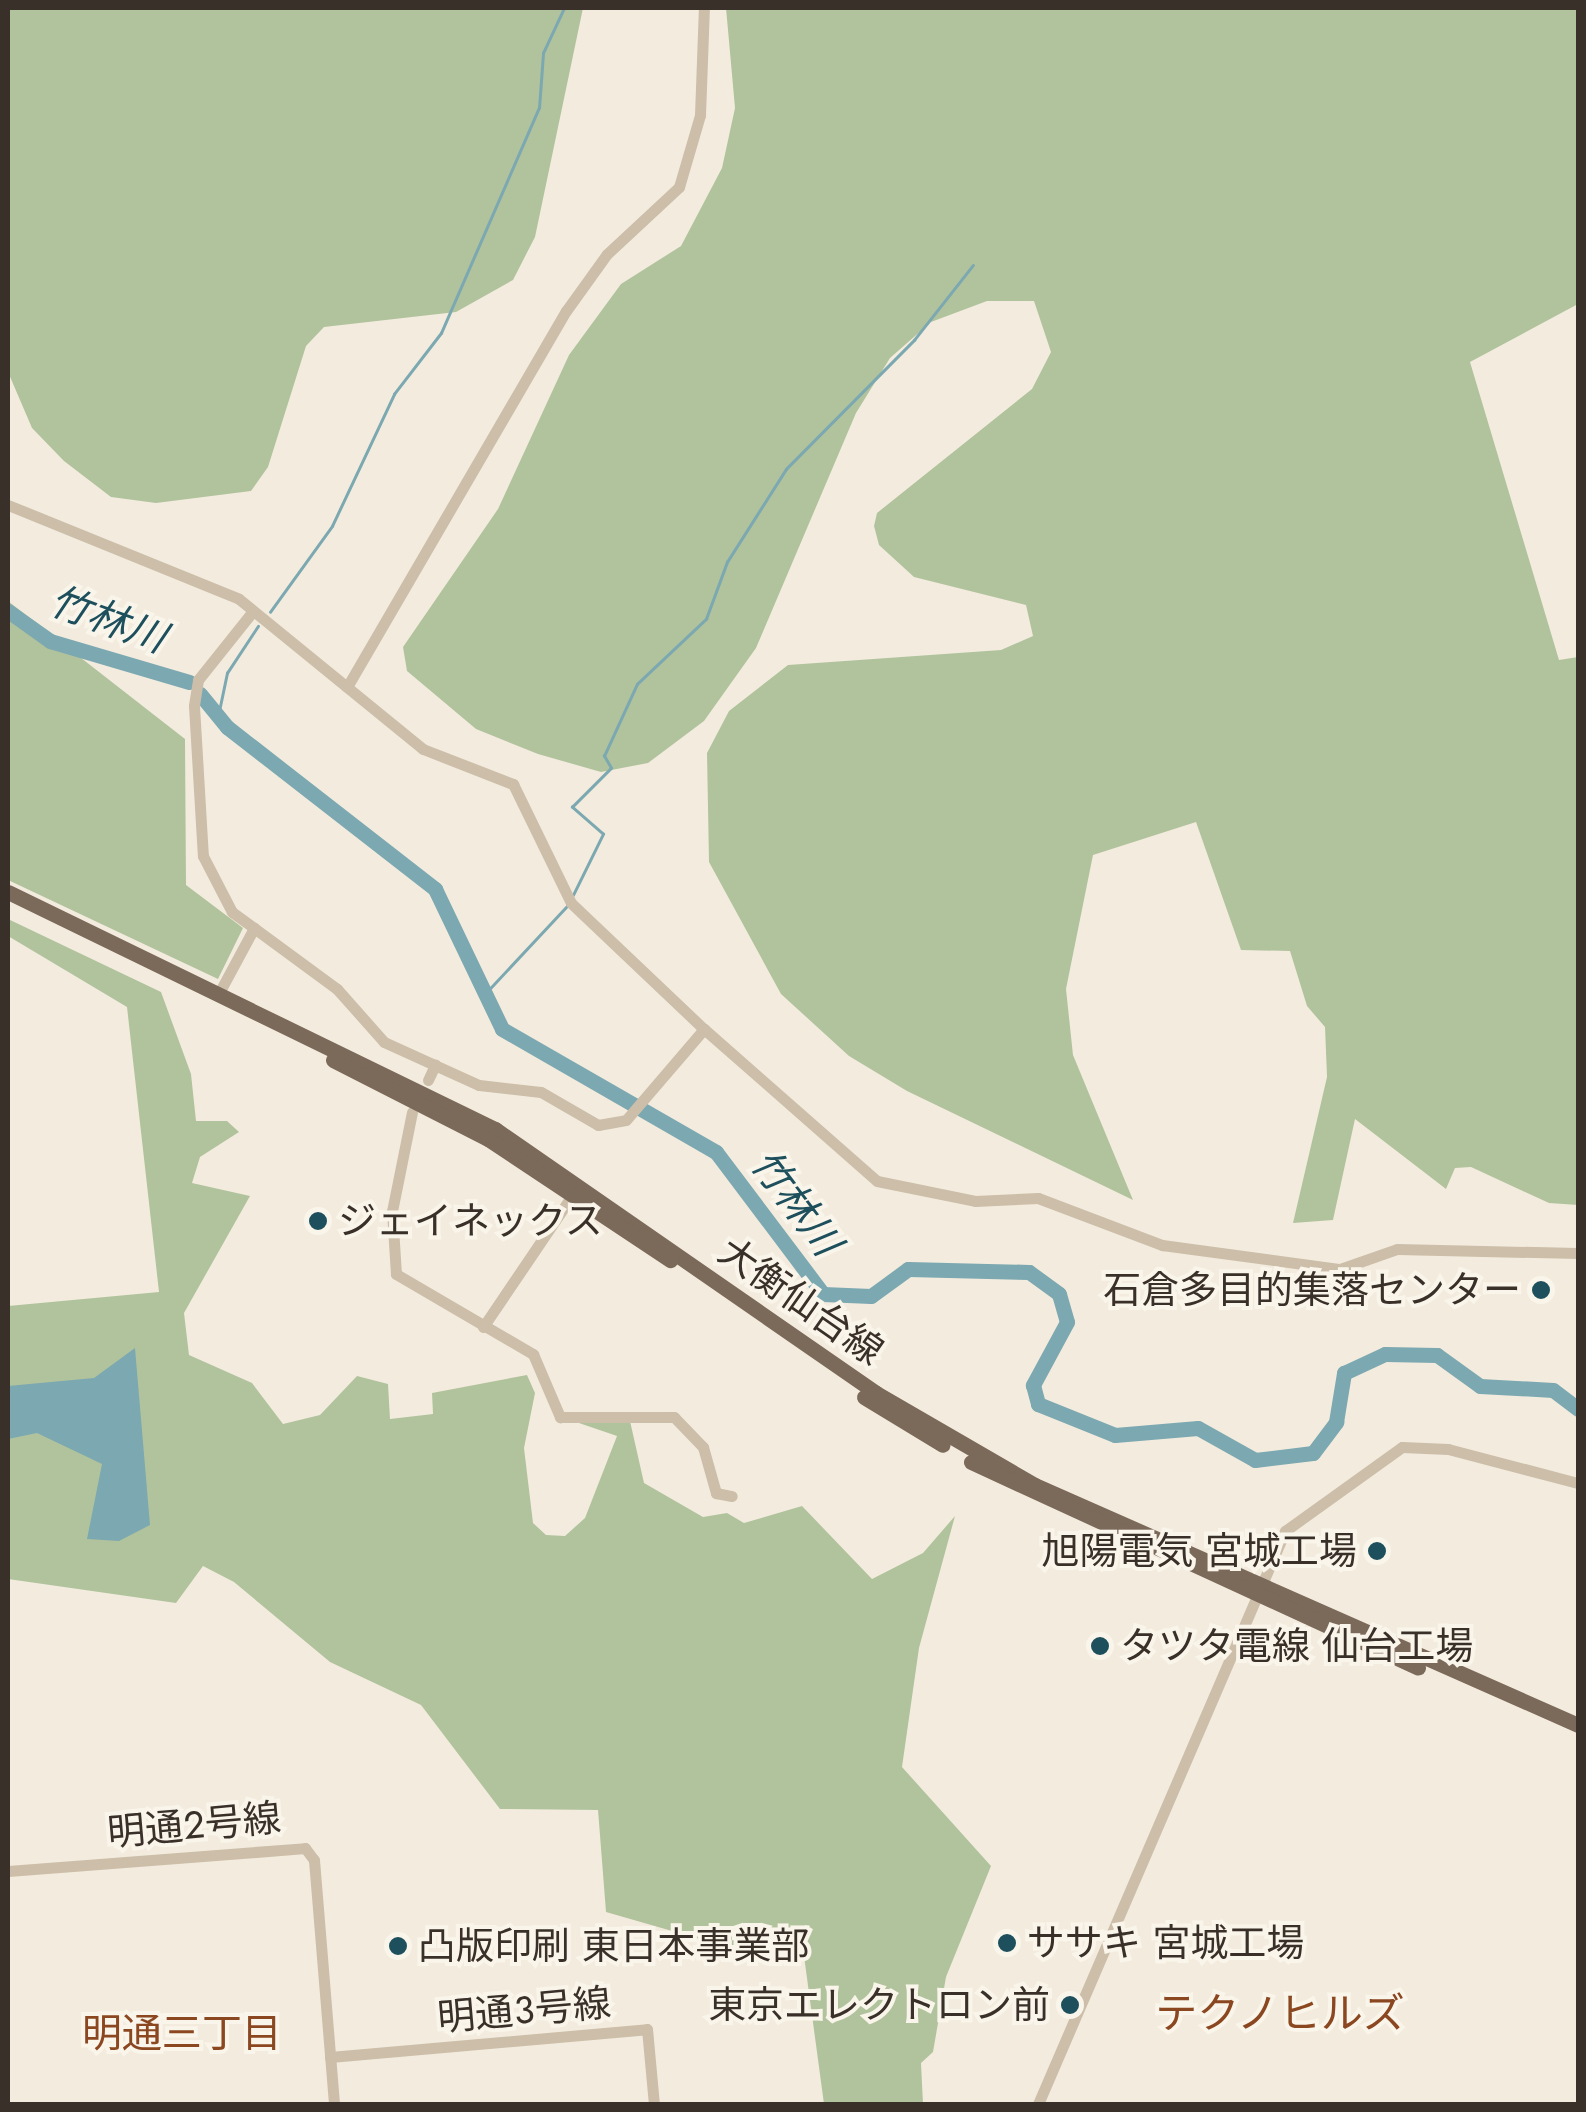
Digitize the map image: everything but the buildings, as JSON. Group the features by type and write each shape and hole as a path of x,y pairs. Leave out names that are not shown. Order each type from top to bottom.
{"main road":[{"name":"大衡仙台線","path":"8,892 495,1128 984,1458 1257,1592 1578,1734"},
{"name":"大衡仙台線","path":"8,904 438,1111 573,1194 903,1422 1037,1498 1578,1725"}],"street":[{"path":"347,687 566,311 607,254 680,186 700,115 704,8"},
{"path":"8,505 253,611 430,753 517,789 571,903 704,1029 878,1181 918,1194 1038,1198 1162,1246 1317,1268 1397,1249 1578,1252"},
{"path":"253,611 198,680 194,706 203,856 232,912 337,989 368,1030 479,1085 541,1092 598,1125 634,1112 704,1029"},
{"path":"220,993 254,928"},
{"path":"428,1080 435,1065"},
{"path":"412,1112 400,1142 390,1264 405,1284 532,1354 560,1418 674,1417 703,1447 716,1493 732,1496"},
{"path":"483,1326 573,1194"},
{"path":"1038,2104 1285,1531 1402,1447 1448,1448 1578,1483"},
{"name":"明通２号線","path":"8,1871 305,1848 314,1860 334,2104"},
{"name":"明通３号線","path":"330,2057 647,2029 654,2104"}],"green space":[{"path":"8,8 583,8 535,237 513,280 456,312 324,327 306,346 268,467 251,491 156,503 111,497 64,461 32,428 8,372"},
{"path":"726,8 1578,8 1578,304 1470,362 1559,660 1578,657 1578,1205 1549,1203 1471,1167 1455,1168 1446,1189 1355,1119 1333,1220 1293,1223 1327,1077 1325,1027 1307,1006 1290,951 1241,950 1196,822 1093,855 1066,989 1073,1055 1133,1200 907,1091 849,1056 781,994 709,862 707,753 729,711 788,665 1001,650 1033,636 1026,605 914,577 879,545 874,526 877,513 1032,389 1051,352 1034,301 987,301 931,322 890,358 856,413 756,648 704,721 648,763 601,772 538,754 476,729 407,671 403,647 498,509 569,355 621,284 681,246 722,168 735,108"},
{"path":"8,601 185,739 186,885 243,928 218,979 8,880"},
{"path":"8,919 161,992 191,1074 196,1121 227,1121 239,1132 200,1157 192,1183 250,1196 184,1313 189,1355 252,1383 283,1424 320,1415 357,1376 388,1384 390,1419 433,1414 432,1393 527,1375 535,1393 524,1448 533,1523 546,1535 565,1536 585,1518 617,1436 576,1422 630,1421 644,1483 703,1517 727,1513 744,1523 802,1506 872,1579 923,1553 955,1516 919,1648 902,1767 991,1866 946,1977 933,2052 921,2063 923,2104 824,2104 804,1956 769,1959 606,1912 598,1810 500,1809 421,1705 330,1662 234,1582 203,1566 176,1603 8,1579 8,1306 159,1292 127,1007 8,936"}],"water":[{"path":"135,1348 150,1525 119,1541 87,1539 102,1464 37,1433 8,1439 8,1386 94,1378"}],"waterway":[{"path":"270,612 332,526 394,394 441,333 539,108 543,53 564,8"},
{"path":"573,895 603,834 572,807 611,768 604,756 637,684 706,619 727,562 786,469 914,340 973,265"},
{"name":"竹林川","path":"8,611 50,641 189,682"},
{"path":"218,716 227,673 258,626"},
{"name":"竹林川","path":"200,694 227,727 435,889 502,1029 716,1152 823,1294 871,1296 908,1269 1029,1272 1059,1294 1067,1322 1033,1385 1038,1404 1115,1435 1198,1428 1255,1460 1313,1453 1336,1422 1344,1373 1385,1354 1437,1355 1480,1386 1553,1390 1578,1409"},
{"path":"481,998 567,906"}],"place":[{"name":"ジェイネックス","path":"318,1221"},
{"name":"石倉多目的集落センター","path":"1541,1290"},
{"name":"旭陽電気 宮城工場","path":"1377,1551"},
{"name":"タツタ電線 仙台工場","path":"1100,1646"},
{"name":"ササキ 宮城工場","path":"1007,1943"},
{"name":"凸版印刷 東日本事業部","path":"398,1946"},
{"name":"東京エレクトロン前","path":"1070,2005"}],"district":[{"name":"テクノヒルズ","path":"1280,2014"},
{"name":"明通三丁目","path":"182,2033"}]}
